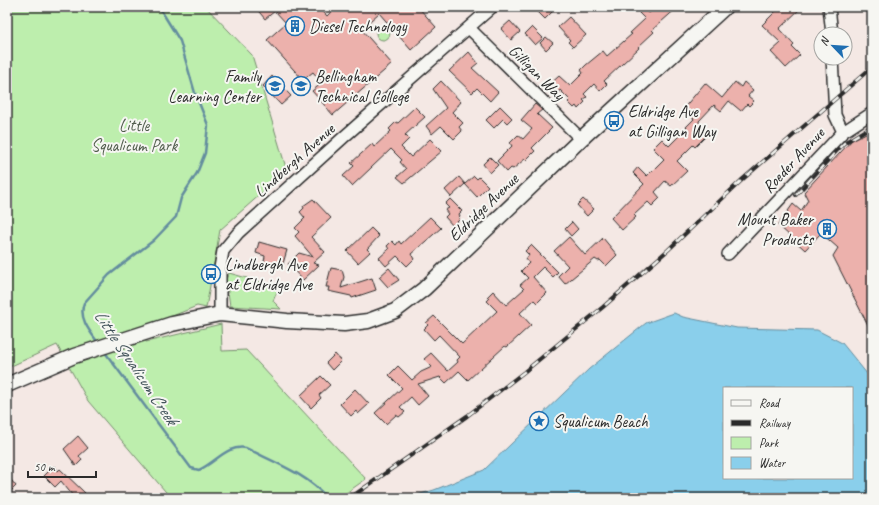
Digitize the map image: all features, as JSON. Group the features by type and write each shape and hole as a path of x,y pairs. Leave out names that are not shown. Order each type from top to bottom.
{"main road":[{"name":"Eldridge Avenue","path":"7,385 74,356 172,324 220,314 287,321 344,324 368,321 395,311 424,289 581,139 725,7"}],"street":[{"name":"Lindbergh Avenue","path":"220,314 220,268 223,251 238,233 345,136 492,7"},
{"path":"829,7 831,26"},
{"name":"Gilligan Way","path":"469,28 581,139"},
{"path":"833,66 836,115 843,132"},
{"name":"Roeder Avenue","path":"728,254 843,132 872,113"}],"green space":[{"name":"Little Squalicum Park","path":"7,7 206,7 252,55 287,171 220,230 206,308 197,306 143,328 146,342 221,324 222,351 246,350 366,479 339,498 171,498 88,401 57,345 7,368"},
{"path":"380,26 386,26 390,30 390,36 386,40 380,40 376,36 376,30"},
{"path":"229,273 279,287 273,301 281,309 230,306 226,279"}],"water":[{"path":"674,313 683,317 737,328 817,330 842,343 872,380 872,498 407,498 434,490 484,470 589,369 646,323"}],"building":[{"path":"255,7 319,7 327,16 336,7 418,7 436,27 411,50 379,13 361,29 392,64 333,115 312,91 322,83 313,72 303,80 267,40 286,23 275,11 265,19"},
{"path":"533,7 557,7 545,19"},
{"path":"656,7 678,7 652,30 654,32 638,47 639,48 604,81 607,84 600,91 594,84 584,94 587,97 583,100 585,102 578,109 576,106 574,108 568,102 570,100 560,90 557,94 548,86 559,76 570,86 583,73 581,70 586,65 603,51 607,56 632,34 630,33 645,19 639,13 644,8 649,13"},
{"path":"780,7 802,7 779,29 794,45 792,47 800,55 786,68 771,52 781,43 762,25"},
{"path":"569,17 586,35 573,47 568,42 570,40 558,27"},
{"path":"510,21 520,32 511,40 501,29"},
{"path":"532,27 543,38 535,45 525,34"},
{"path":"546,37 553,43 546,50 540,43"},
{"path":"469,52 478,63 472,68 498,92 490,101 477,88 472,93 449,71"},
{"name":"Family Learning Center","path":"272,76 291,96 281,105 263,86"},
{"path":"441,81 461,102 452,112 463,123 459,127 462,131 454,139 441,126 432,134 426,126 446,108 433,89"},
{"path":"735,82 741,87 744,82 753,90 748,96 754,101 749,106 747,104 741,111 729,101 721,111 714,105 699,121 700,127 707,135 695,147 693,145 677,161 687,171 671,186 665,181 655,192 660,198 652,206 648,202 634,215 636,217 622,230 611,218 644,184 633,173 638,167 647,176 664,159 653,148 662,139 669,146 687,128 686,127 694,119 683,109 705,83 722,98"},
{"path":"535,104 542,110 537,114 552,128 532,148 535,151 526,160 525,159 507,172 497,161 512,146 510,143 518,135 523,139 532,129 521,120"},
{"path":"500,106 512,118 507,123 503,119 494,128 486,120"},
{"path":"415,107 425,117 405,135 409,139 401,147 411,157 430,139 442,151 404,183 397,177 406,169 400,162 402,160 391,149 352,186 343,176 354,166 351,163 372,144 374,147 391,131 389,129 396,122 398,123"},
{"name":"Mount Baker Products","path":"872,130 872,333 833,256 838,248 821,233 805,250 778,225 793,204 801,211 808,200 804,192 852,140"},
{"path":"490,157 498,165 490,173 483,164"},
{"path":"474,176 477,179 479,177 488,186 477,197 465,184"},
{"path":"459,177 465,184 451,197 445,190"},
{"path":"313,199 331,218 311,237 325,252 313,263 319,265 303,280 288,264 299,253 313,257 295,236 299,232 295,228 305,218 300,212 304,208 303,206"},
{"path":"450,199 462,211 458,218 460,219 453,226 445,217 448,214 445,210 449,208 445,204"},
{"path":"583,199 594,209 587,216 577,205"},
{"path":"430,217 441,228 411,254 414,259 407,266 397,256 386,266 379,258 389,249 387,246 392,241 396,245 399,241 401,244"},
{"path":"572,222 578,229 571,236 565,229"},
{"path":"371,228 379,236 367,249 370,252 358,263 347,251"},
{"path":"569,237 585,255 603,238 617,255 606,266 600,260 598,261 595,259 565,284 558,276 568,266 554,251"},
{"path":"259,242 287,250 282,267 264,262 265,256 256,253"},
{"path":"531,245 558,272 553,277 543,267 533,277 547,293 537,303 534,300 520,313 531,325 507,347 505,346 468,380 459,371 446,383 440,377 418,384 428,396 418,405 411,397 400,407 405,412 399,417 396,415 386,424 375,413 402,388 389,375 398,366 412,380 421,372 432,367 424,359 431,353 448,371 458,362 457,360 460,357 439,335 434,340 424,329 428,325 426,323 434,316 462,344 497,311 487,301 489,299 487,297 493,291 506,305 524,289 520,285 528,278 521,271 529,263 526,259 529,255 525,251"},
{"path":"331,268 342,270 344,277 341,288 372,278 376,290 352,298 351,296 328,291 329,287 326,287"},
{"path":"389,268 399,280 388,287 379,277"},
{"path":"335,354 341,361 332,370 326,363"},
{"path":"321,376 330,385 319,395 321,398 311,408 300,396"},
{"path":"355,389 369,404 358,414 356,411 351,416 340,404"},
{"path":"78,436 88,448 79,456 82,460 76,466 64,449"},
{"path":"54,466 58,471 60,469 85,493 80,498 77,495 73,496 61,481 55,487 44,476"},
{"path":"7,475 16,486 7,495"}],"waterway":[{"name":"Little Squalicum Creek","path":"99,344 86,325 83,314 84,303 109,275 154,240 176,217 181,198 197,173 205,153 208,125 195,93 180,41 159,7"},
{"name":"Little Squalicum Creek","path":"104,351 191,468 199,470 227,451 246,448 300,475 327,498"}],"railway":[{"path":"350,498 467,416 524,372 603,307 668,250 743,179 872,67"},
{"path":"796,195 844,143 872,126"}],"place":[{"name":"Diesel Technology","path":"295,26"},
{"name":"Family Learning Center","path":"275,86"},
{"name":"Bellingham Technical College","path":"301,86"},
{"name":"Eldridge Ave at Gilligan Way","path":"614,121"},
{"name":"Mount Baker Products","path":"827,229"},
{"name":"Lindbergh Ave at Eldridge Ave","path":"211,274"},
{"name":"Squalicum Beach","path":"539,421"}]}
